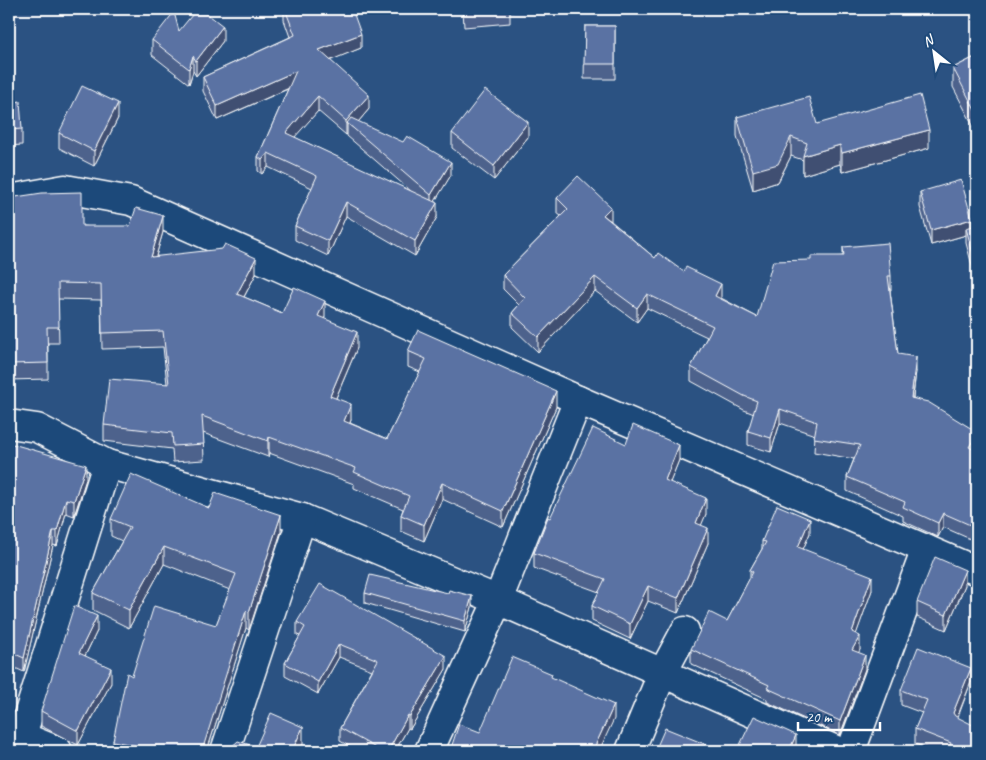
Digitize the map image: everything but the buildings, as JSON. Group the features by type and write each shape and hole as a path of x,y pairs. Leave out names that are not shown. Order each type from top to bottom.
{"street":[{"path":"9,198 65,189 131,201 578,400 977,571"},
{"path":"429,751 498,600 578,400"},
{"path":"9,424 37,428 107,464 302,518 498,600 838,751"},
{"path":"58,751 15,739 107,464"},
{"path":"225,751 302,518"},
{"path":"850,751 926,549"},
{"path":"630,751 662,674 685,631"}]}
